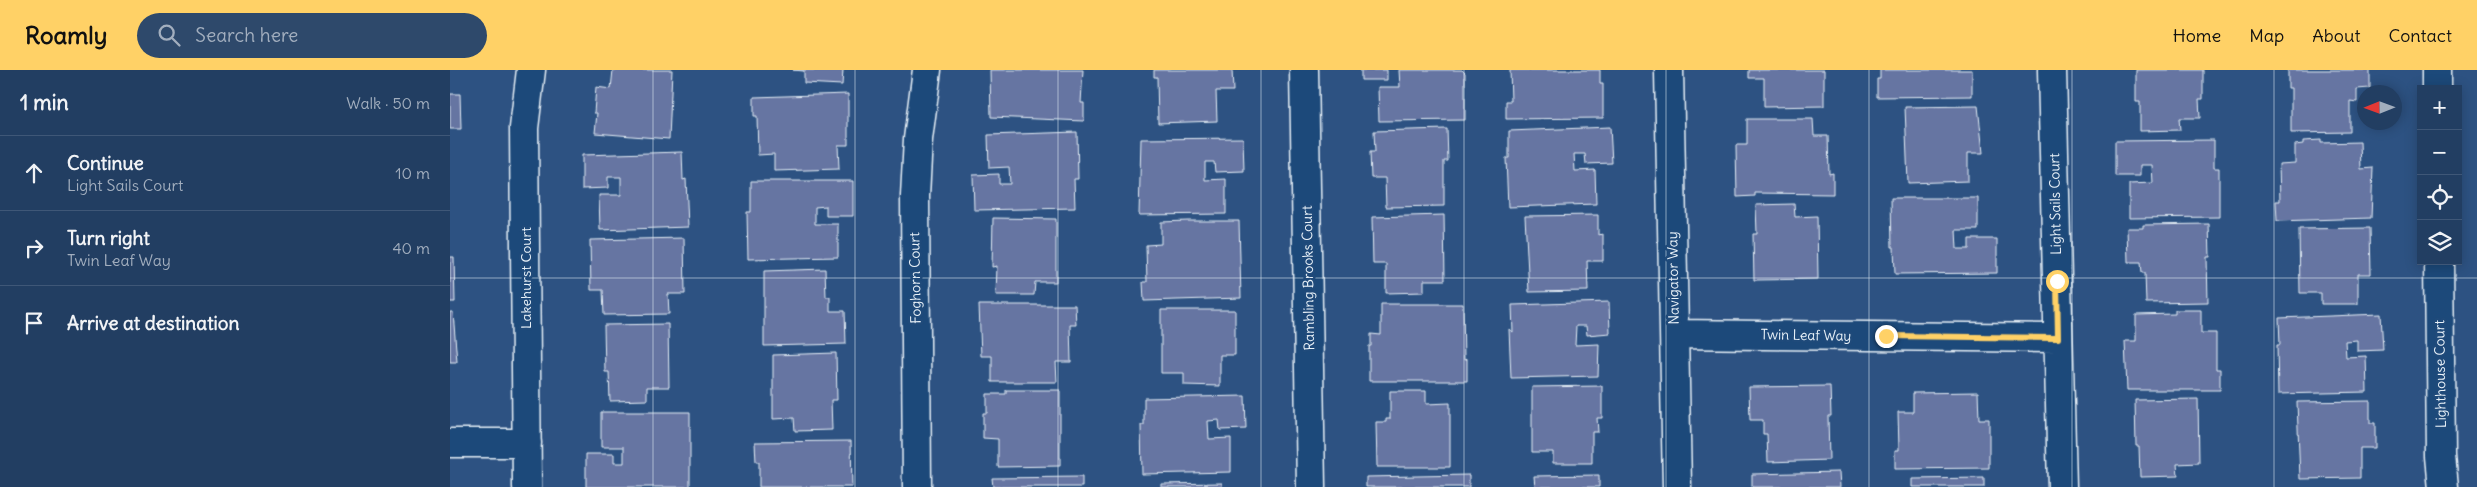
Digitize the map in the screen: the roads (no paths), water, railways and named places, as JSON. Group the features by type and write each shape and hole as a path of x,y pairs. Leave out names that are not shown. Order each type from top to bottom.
{"street":[{"name":"Lakehurst Court","path":"527,487 524,128 531,70"},
{"name":"Foghorn Court","path":"917,487 915,196 918,139 927,70"},
{"name":"Rambling Brooks Court","path":"1304,70 1311,487"},
{"name":"Navigator Way","path":"1670,70 1677,487"},
{"name":"Light Sails Court","path":"2052,70 2062,487"},
{"path":"2436,70 2437,85"},
{"name":"Lighthouse Court","path":"2439,265 2441,456 2444,487"},
{"name":"Twin Leaf Way","path":"1675,334 2058,338"},
{"path":"450,443 527,443"}]}
